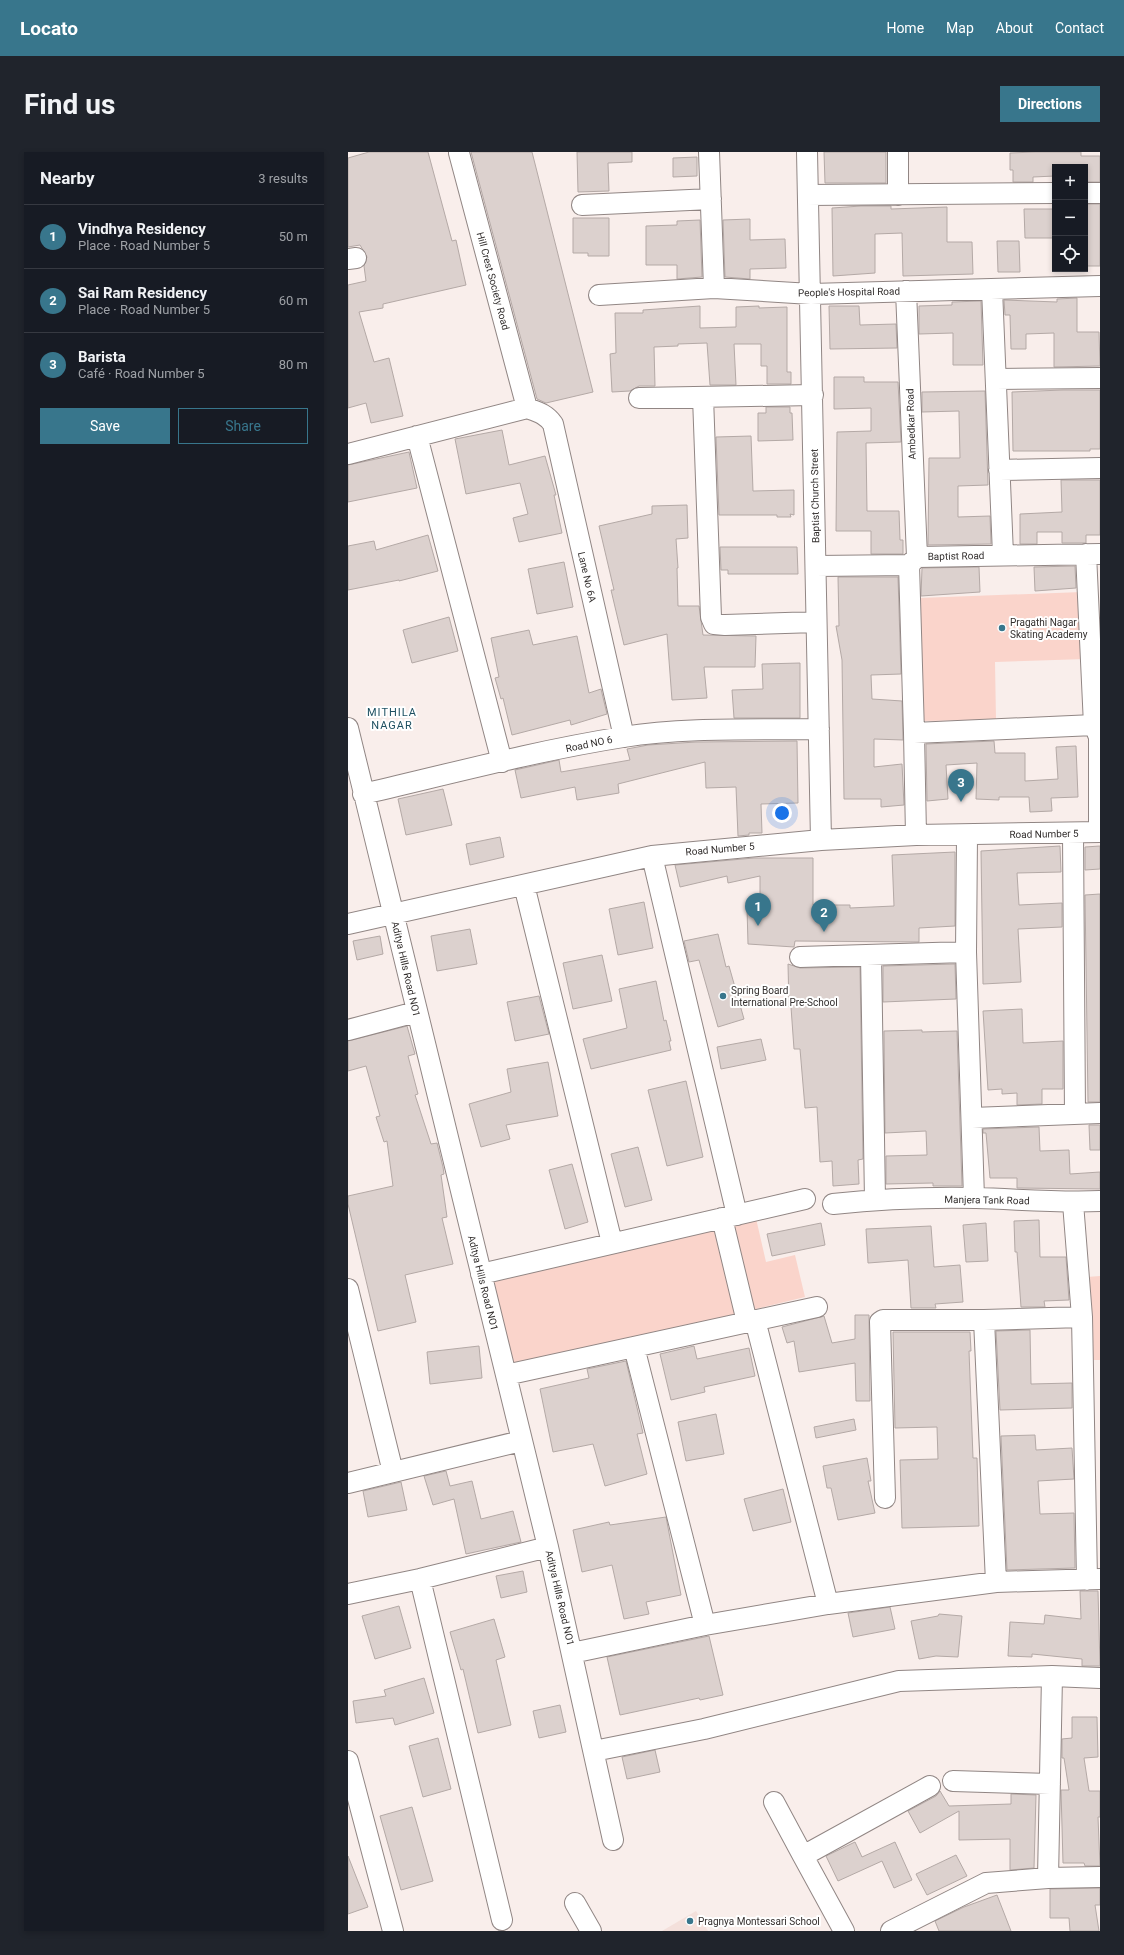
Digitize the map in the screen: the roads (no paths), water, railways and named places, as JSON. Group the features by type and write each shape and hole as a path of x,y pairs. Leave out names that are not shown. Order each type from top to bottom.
{"street":[{"path":"709,152 714,288"},
{"name":"Baptist Church Street","path":"807,152 821,840"},
{"path":"898,152 898,195"},
{"name":"Hill Crest Society Road","path":"459,153 527,408"},
{"path":"808,195 1052,193"},
{"path":"1088,193 1100,193"},
{"path":"582,205 711,199"},
{"name":"People's Hospital Road","path":"599,295 714,288 811,294 1100,286"},
{"path":"992,289 1003,555"},
{"name":"Ambedkar Road","path":"906,292 913,561 916,836"},
{"path":"996,379 1100,378"},
{"path":"639,398 813,395"},
{"path":"703,397 711,617 714,624 725,625 816,622"},
{"path":"348,454 527,408"},
{"name":"Lane No 6A","path":"527,408 543,413 553,424 624,737"},
{"path":"417,436 502,762"},
{"path":"999,470 1100,468"},
{"path":"1093,554 1094,725 1099,737 1100,832"},
{"name":"Baptist Road","path":"816,566 1003,555 1093,554"},
{"path":"914,733 1094,725"},
{"name":"Aditya Hills Road NO1","path":"348,728 416,1012 548,1547 613,1840"},
{"name":"Road NO 6","path":"363,794 502,762 624,737 687,732 819,729"},
{"name":"Road Number 5","path":"348,924 394,915 652,856 821,840 916,836 1100,832"},
{"path":"1073,833 1075,1114"},
{"path":"966,836 966,952 974,1198"},
{"path":"652,856 751,1321 828,1604"},
{"path":"524,885 612,1243"},
{"path":"800,957 966,952"},
{"path":"871,955 875,1200"},
{"path":"348,1030 416,1012"},
{"path":"972,1118 1100,1113"},
{"name":"Manjera Tank Road","path":"833,1204 875,1200 974,1198 1073,1202 1100,1201"},
{"path":"481,1274 805,1199"},
{"path":"572,1653 705,1625 828,1604 996,1582 1093,1580 1092,1368 1082,1317 1073,1202"},
{"path":"348,1289 393,1472"},
{"path":"506,1376 817,1307"},
{"path":"885,1498 880,1322 883,1320 984,1320 1082,1317"},
{"path":"984,1320 996,1582"},
{"path":"634,1347 705,1625"},
{"path":"348,1483 522,1441"},
{"path":"348,1594 420,1579 548,1547"},
{"path":"420,1579 502,1920"},
{"path":"1048,1878 1052,1676"},
{"path":"594,1751 704,1729 899,1681 1052,1676 1100,1678"},
{"path":"348,1761 393,1931"},
{"path":"953,1782 1050,1784"},
{"path":"803,1856 930,1786"},
{"path":"774,1802 844,1931"},
{"path":"891,1931 986,1883 1048,1878 1100,1877"},
{"path":"575,1903 591,1931"}],"place":[{"name":"Pragathi Nagar Skating Academy","path":"1002,628"},
{"name":"Barista","path":"961,802"},
{"name":"Vindhya Residency","path":"758,926"},
{"name":"Sai Ram Residency","path":"824,932"},
{"name":"Spring Board International Pre-School","path":"723,996"},
{"name":"Pragnya Montessari School","path":"690,1921"}],"district":[{"name":"MITHILA NAGAR","path":"392,718"}]}
